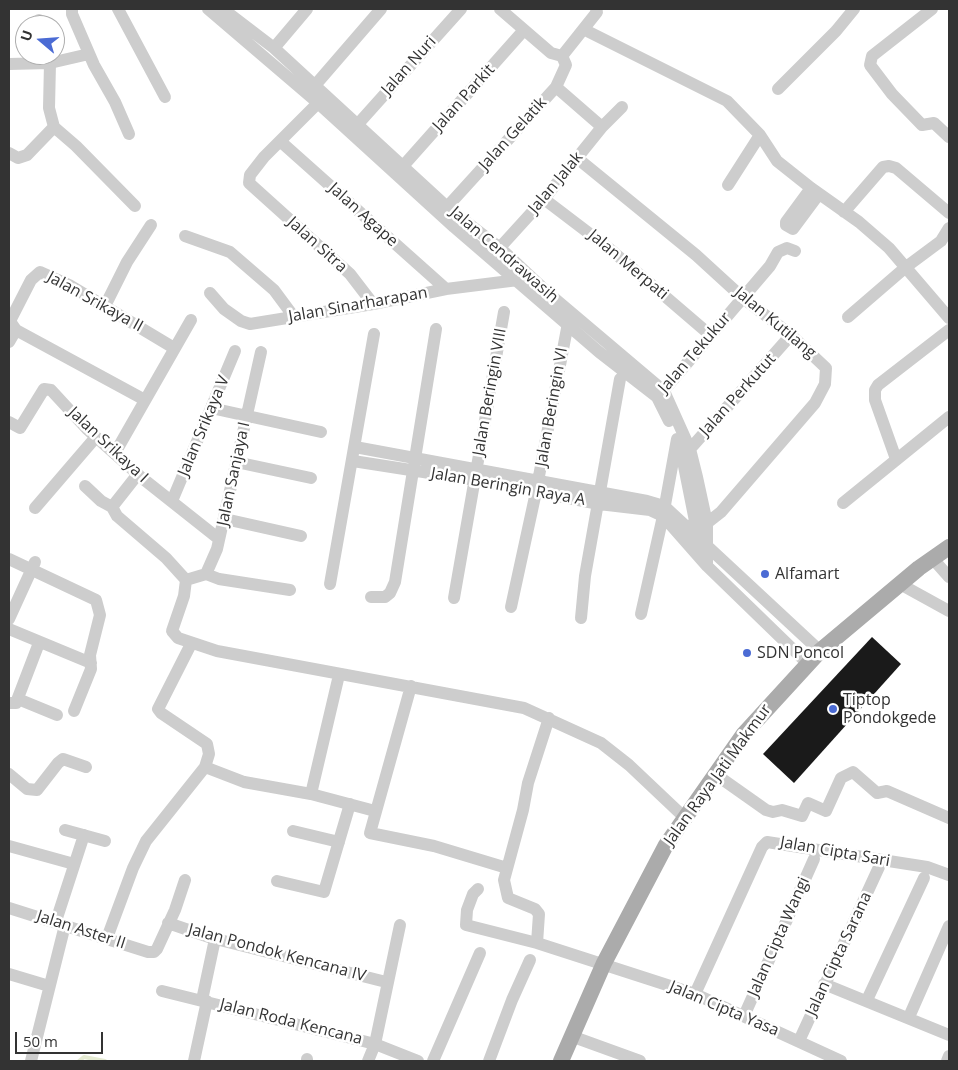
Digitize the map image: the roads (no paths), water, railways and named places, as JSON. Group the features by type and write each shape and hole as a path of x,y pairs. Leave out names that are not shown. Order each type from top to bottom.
{"main road":[{"name":"Jalan Raya Jati Makmur","path":"561,1061 604,963 666,845 684,817 756,719 820,651 900,584 949,547"}],"street":[{"path":"72,9 74,21 89,54 129,134"},
{"path":"118,9 165,97"},
{"name":"Jalan Cendrawasih","path":"208,9 358,124 447,207 500,248 523,280 599,352 661,394 677,439 686,450"},
{"path":"274,48 307,9"},
{"path":"311,89 381,9"},
{"name":"Jalan Nuri","path":"358,124 461,9"},
{"path":"500,9 551,53 562,56 597,10"},
{"path":"778,89 836,31 854,9"},
{"path":"932,9 872,56 870,65 892,94 922,125 934,122 949,137"},
{"name":"Jalan Cendrawasih","path":"228,10 274,48 311,89 318,103 454,227 490,258 523,280 661,394 686,450 703,562"},
{"name":"Jalan Parkit","path":"404,166 524,30"},
{"path":"589,32 727,101 760,135 777,161 889,248 949,318"},
{"path":"65,57 89,54"},
{"name":"Jalan Gelatik","path":"447,207 556,87 566,65 562,56"},
{"path":"45,65 49,108 54,127 76,146 135,206"},
{"path":"556,87 602,127"},
{"path":"280,140 318,103"},
{"name":"Jalan Jalak","path":"490,258 544,199 602,127 622,107"},
{"path":"9,153 18,158 27,155 54,127"},
{"path":"728,186 760,135"},
{"name":"Jalan Sitra","path":"280,140 248,179 255,191 343,268 373,304"},
{"name":"Jalan Agape","path":"280,140 446,289"},
{"name":"Jalan Kutilang","path":"577,158 696,255 743,298 792,335 826,368 822,392 815,403 721,512 697,527"},
{"path":"844,212 883,167 889,166 896,168 949,213"},
{"name":"Jalan Merpati","path":"544,199 611,250 709,334"},
{"path":"105,306 127,262 151,225"},
{"path":"848,318 906,267 941,241 949,228"},
{"path":"185,236 230,252 274,290 294,317"},
{"name":"Jalan Tekukur","path":"661,394 709,334 770,266 778,252 787,248 795,251"},
{"name":"Jalan Srikaya II","path":"12,324 31,280 40,272 105,306 174,348"},
{"name":"Jalan Sinarharapan","path":"210,293 224,309 241,321 250,324 373,304 446,289 523,280"},
{"name":"Jalan Beringin VIII","path":"454,598 504,312"},
{"path":"115,453 191,320"},
{"name":"Jalan Beringin VI","path":"512,607 568,323"},
{"path":"9,342 12,324 145,400"},
{"path":"371,597 385,596 394,589 436,329"},
{"path":"896,459 875,400 875,390 878,385 949,330"},
{"path":"330,584 374,334"},
{"name":"Jalan Perkutut","path":"686,450 792,335"},
{"name":"Jalan Srikaya V","path":"172,501 235,351"},
{"name":"Jalan Sanjaya I","path":"206,574 217,549 225,519 261,352"},
{"path":"581,618 585,576 620,379"},
{"name":"Jalan Srikaya I","path":"9,422 20,428 41,393 47,389 96,437 138,474 219,539"},
{"path":"211,408 321,432"},
{"path":"843,503 949,417"},
{"path":"35,508 96,437"},
{"path":"641,614 677,439"},
{"path":"355,447 414,464 475,476 600,499 647,501 697,527"},
{"name":"Jalan Beringin Raya A","path":"353,460 414,464"},
{"path":"236,462 311,478"},
{"path":"112,507 138,474"},
{"path":"86,486 101,501 112,507 117,516 166,558 186,580 184,596 172,630 178,638 191,644 217,651 524,708 601,743 629,765 684,817"},
{"path":"663,511 703,562 807,663"},
{"path":"225,519 300,536"},
{"name":"Jalan Cendrawasih","path":"697,527 708,547 703,562"},
{"path":"708,547 820,651"},
{"path":"9,559 33,566 96,600 100,615 90,655 89,674 74,711"},
{"path":"933,559 949,577"},
{"path":"9,619 33,566"},
{"path":"186,580 206,574 219,579 290,590"},
{"path":"900,584 949,611"},
{"path":"9,629 91,663"},
{"path":"39,643 13,701 56,715"},
{"path":"106,938 133,868 146,841 205,767 210,750 207,744 161,713 158,709 191,644"},
{"path":"311,794 339,675"},
{"path":"411,686 370,833 434,846 508,868"},
{"path":"537,942 539,914 535,909 508,898 504,880 528,783 549,718"},
{"path":"9,774 27,789 37,790 63,759 86,767"},
{"path":"205,767 244,782 311,794 375,811"},
{"path":"715,774 766,810 773,812 782,810 802,816 808,803 826,811 841,778 853,772 877,793 887,791 949,818"},
{"path":"277,881 324,892 350,804"},
{"path":"64,830 105,841"},
{"path":"292,831 339,842"},
{"path":"31,1061 49,986 74,864 84,835"},
{"name":"Jalan Cipta Sari","path":"695,994 762,847 767,842 928,868 949,875"},
{"path":"9,846 74,864"},
{"name":"Jalan Cipta Wangi","path":"744,1016 814,859"},
{"name":"Jalan Cipta Sarana","path":"799,1041 879,868"},
{"path":"867,1000 924,878"},
{"path":"168,924 185,880"},
{"name":"Jalan Cipta Yasa","path":"478,889 473,894 467,910 466,925 470,928 537,942 695,994 841,1061"},
{"name":"Jalan Aster II","path":"9,908 148,952 154,952 168,924"},
{"name":"Jalan Pondok Kencana IV","path":"168,924 215,939 386,982"},
{"path":"368,1061 375,1044 386,982 400,925"},
{"path":"909,1017 949,926"},
{"path":"198,1060 215,939"},
{"path":"434,1061 480,953"},
{"path":"489,1061 512,1000 530,960"},
{"path":"9,974 49,986"},
{"path":"824,984 909,1017 949,1036"},
{"name":"Jalan Roda Kencana","path":"162,990 375,1044 418,1061"},
{"path":"571,1036 640,1061"},
{"path":"947,1061 949,1056"}],"waterway":[{"path":"79,1061 84,1057 105,1061"}],"place":[{"name":"Alfamart","path":"765,574"},
{"name":"SDN Poncol","path":"747,653"},
{"name":"Tiptop Pondokgede","path":"833,709"}]}
